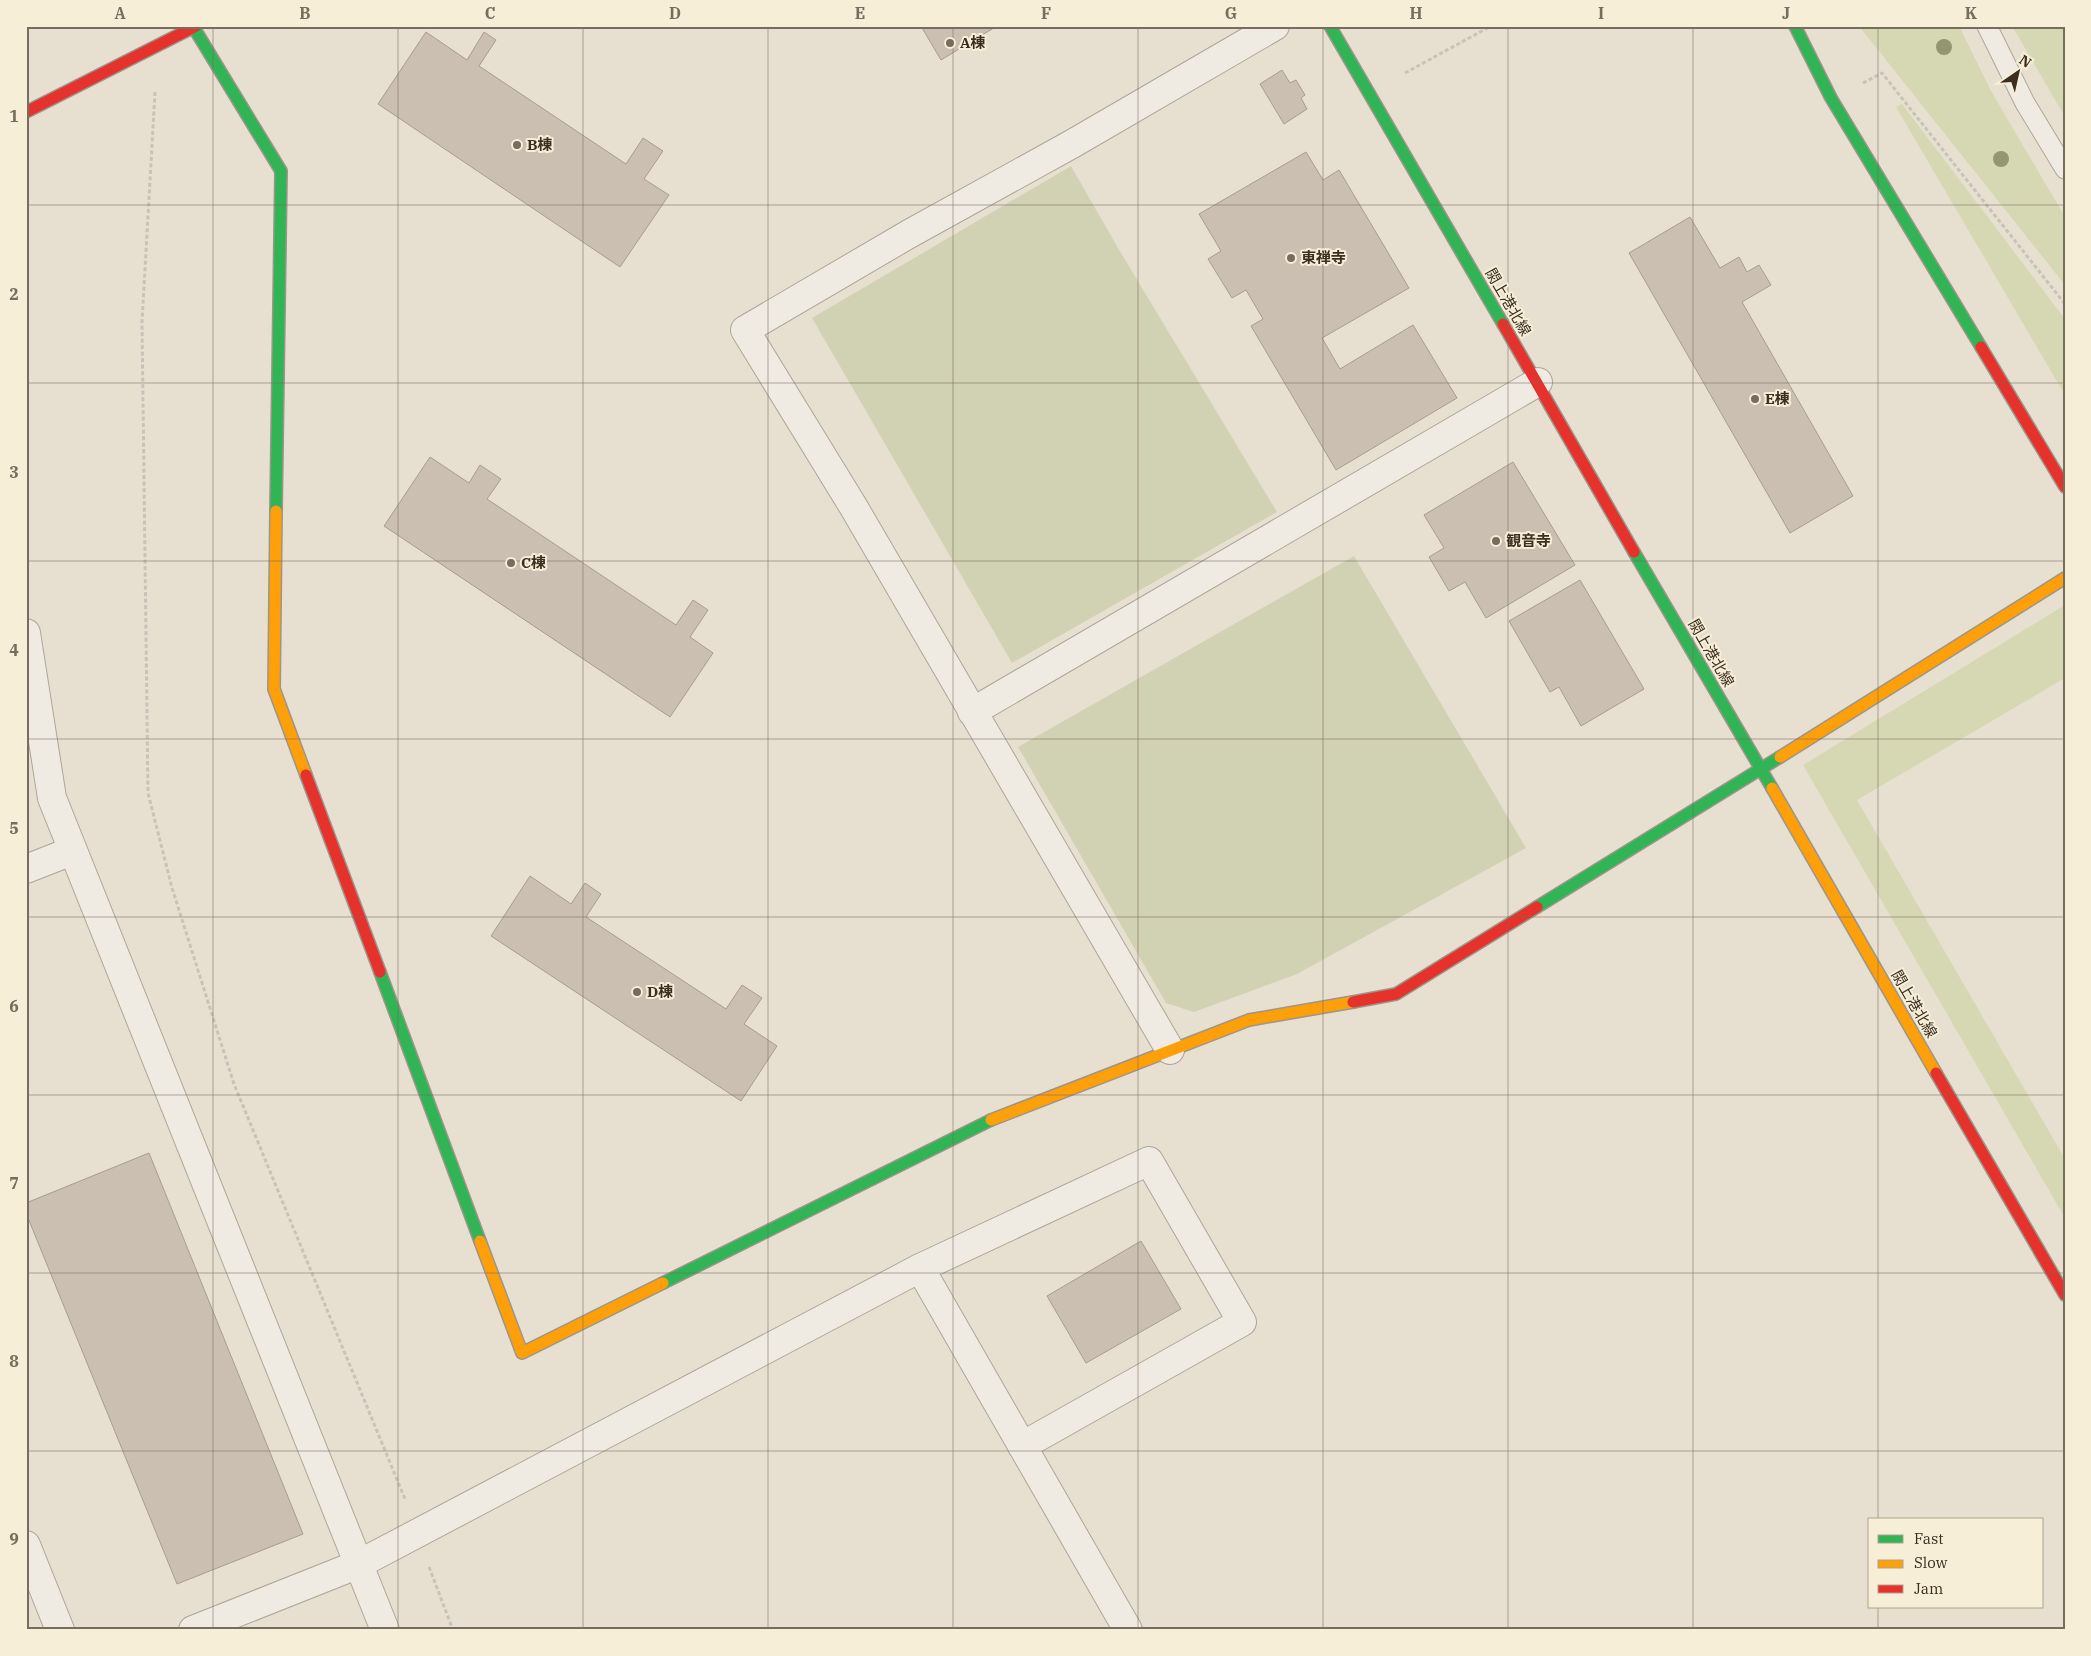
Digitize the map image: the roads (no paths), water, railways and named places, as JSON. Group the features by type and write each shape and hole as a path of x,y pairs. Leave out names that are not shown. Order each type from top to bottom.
{"street":[{"path":"1170,1050 1099,925 972,712 853,506 745,330 1275,26"},
{"name":"閖上港北線","path":"1330,26 1538,382 2065,1295"},
{"path":"1795,26 1831,98 2065,487"},
{"path":"26,112 195,27 280,171 274,689 522,1353 990,1120 1250,1020 1396,994 2065,578"},
{"path":"972,712 1538,382"},
{"path":"26,633 52,798 385,1630"},
{"path":"26,869 72,851"},
{"path":"193,1630 359,1564 920,1268 1148,1160 1242,1322 1022,1446"},
{"path":"920,1268 1128,1630"},
{"path":"26,1545 60,1630"}],"lane":[{"path":"1987,26 2026,103 2065,169"}],"place":[{"name":"A棟","path":"950,43"},
{"name":"B棟","path":"517,145"},
{"name":"東禅寺","path":"1291,258"},
{"name":"E棟","path":"1755,399"},
{"name":"観音寺","path":"1496,541"},
{"name":"C棟","path":"511,563"},
{"name":"D棟","path":"637,992"}]}
